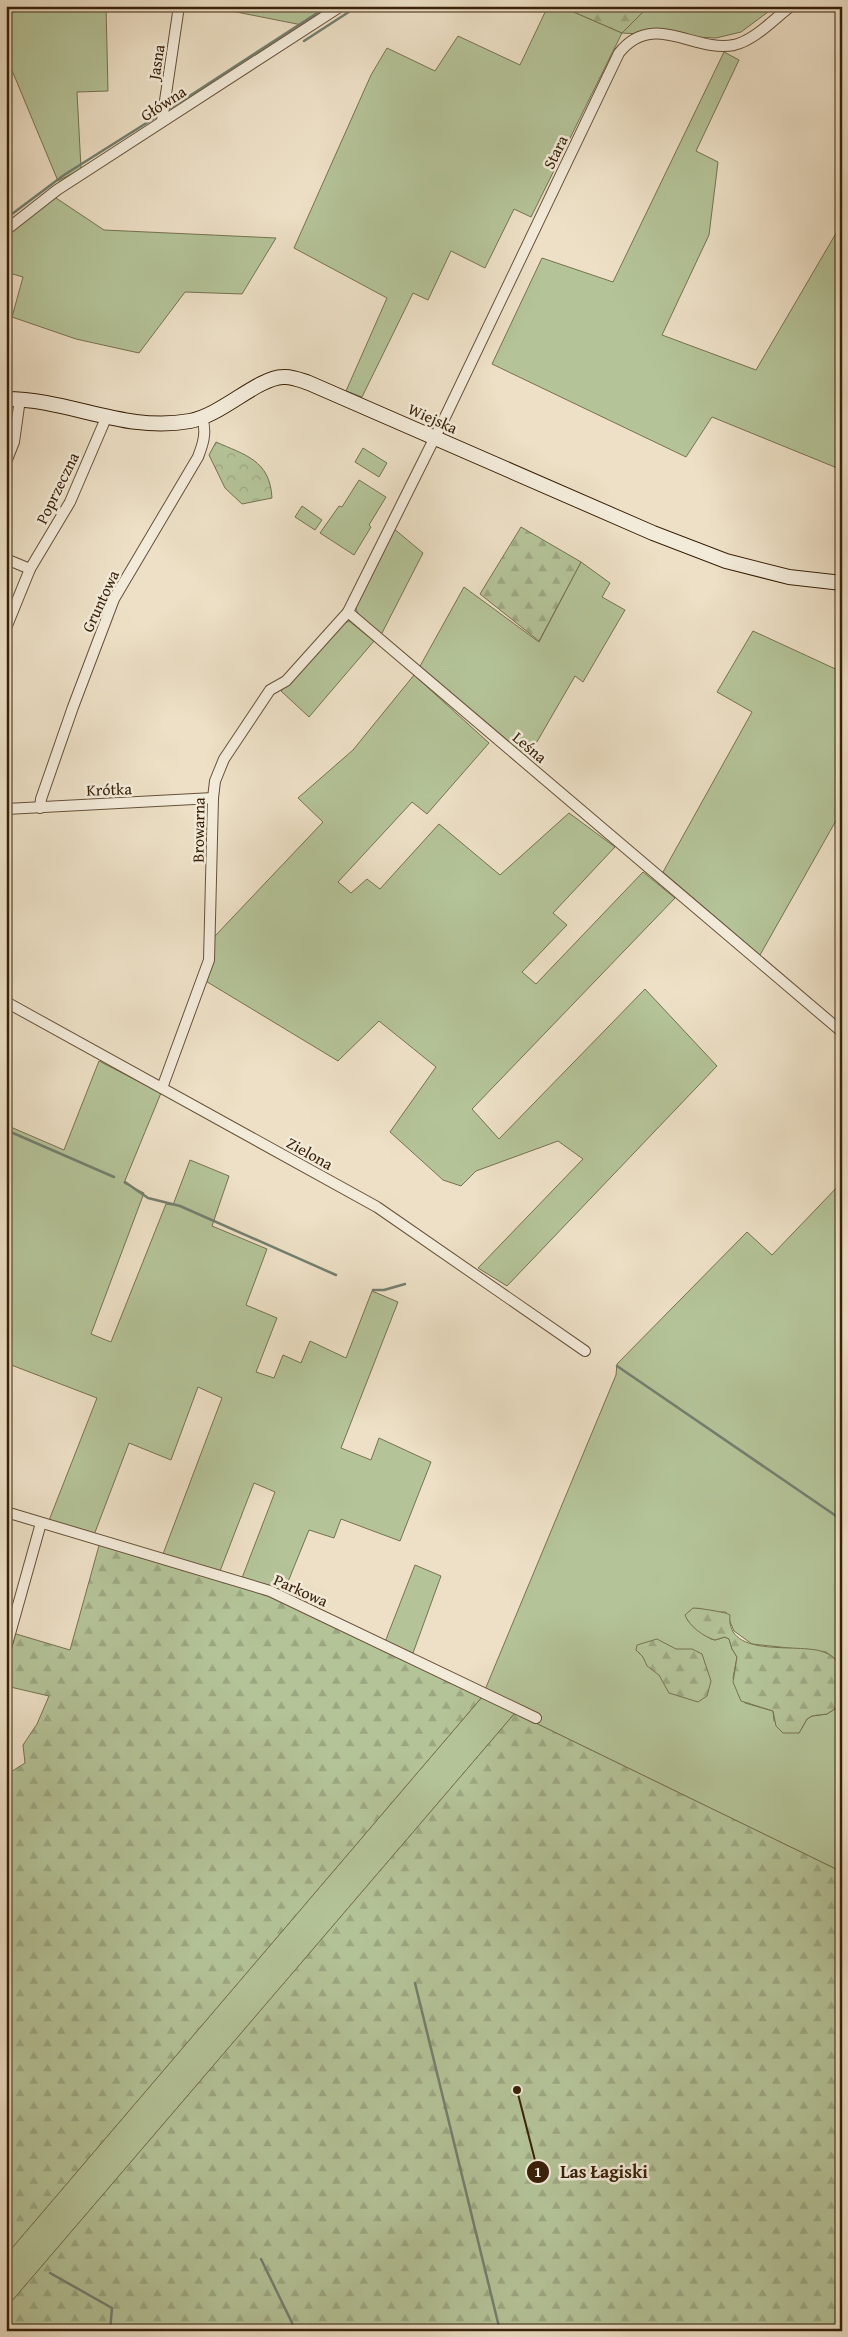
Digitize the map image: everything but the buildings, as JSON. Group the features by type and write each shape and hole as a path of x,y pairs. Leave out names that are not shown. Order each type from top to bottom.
{"street":[{"name":"Jasna","path":"162,121 179,6"},
{"name":"Główna","path":"7,228 57,190 341,6"},
{"name":"Stara","path":"434,438 624,46 639,36 656,33 724,45 736,44 749,39 791,6"},
{"name":"Wiejska","path":"13,399 58,405 106,418 140,424 163,424 202,418 268,381 291,377 309,382 654,533 726,561 789,577 842,583"},
{"path":"6,462 14,442 13,399"},
{"name":"Poprzeczna","path":"6,628 30,570 70,502 106,418"},
{"name":"Gruntowa","path":"40,808 41,799 72,707 110,606 198,457 204,441 205,426 202,418"},
{"path":"348,612 434,438"},
{"path":"6,559 30,570"},
{"name":"Browarna","path":"162,1088 209,960 212,798 215,781 224,759 270,690 286,681 348,612"},
{"name":"Leśna","path":"348,612 842,1032"},
{"name":"Krótka","path":"6,809 212,798"},
{"name":"Zielona","path":"6,1002 377,1207 585,1351"},
{"name":"Parkowa","path":"6,1512 270,1591 536,1718"},
{"path":"6,1648 41,1523"}],"green space":[{"path":"6,6 106,6 108,91 77,92 81,169 58,181 6,56"},
{"path":"206,6 327,6 330,9 302,25"},
{"path":"548,6 560,6 622,33 531,217 514,209 485,268 451,251 428,300 413,293 362,397 346,391 387,298 294,248 371,75 387,48 435,71 458,36 520,65"},
{"path":"560,6 649,6 622,33"},
{"path":"649,6 776,6 741,32 716,38 622,33"},
{"path":"724,52 739,60 696,151 718,162 709,235 662,335 756,370 842,223 842,470 712,417 686,457 492,364 542,258 613,282"},
{"path":"53,196 104,230 276,238 242,294 185,292 139,353 76,339 12,317 23,277 6,272 6,237"},
{"path":"216,442 246,455 261,467 270,485 272,498 242,504 225,488 209,455"},
{"path":"363,448 387,463 379,477 355,462"},
{"path":"359,480 386,497 354,555 320,533 339,506 342,507"},
{"path":"302,506 322,520 315,530 295,517"},
{"path":"521,527 581,562 539,641 480,594"},
{"path":"393,528 423,553 381,635 360,617 356,603"},
{"path":"581,562 610,583 602,597 625,610 583,682 575,676 527,759 419,668 464,587 539,642"},
{"path":"349,621 374,641 309,717 281,691 343,624"},
{"path":"753,631 842,672 842,810 760,955 663,872 752,712 717,692"},
{"path":"414,675 489,743 427,814 412,802 338,882 351,893 367,879 380,889 439,824 500,875 569,813 615,847 553,913 567,925 522,972 536,984 643,872 675,898 472,1109 499,1139 645,989 717,1066 507,1286 478,1268 583,1159 558,1141 476,1171 461,1186 443,1180 390,1132 436,1067 379,1021 338,1061 204,980 215,936 323,822 298,798 353,750"},
{"path":"99,1061 161,1093 124,1183 144,1193 91,1334 111,1342 166,1204 173,1205 190,1160 229,1176 212,1226 267,1249 246,1305 277,1318 256,1372 274,1378 283,1355 301,1363 310,1341 346,1358 372,1291 398,1302 341,1448 371,1460 379,1438 431,1462 400,1541 341,1519 334,1538 309,1530 283,1594 242,1578 275,1492 254,1483 220,1571 163,1554 222,1398 198,1387 171,1460 129,1443 94,1535 48,1523 97,1398 6,1363 6,1125 64,1150"},
{"path":"842,1182 842,1665 826,1652 752,1644 734,1631 726,1612 709,1612 698,1608 687,1620 711,1639 715,1640 725,1637 729,1639 737,1657 733,1678 745,1703 773,1711 774,1721 799,1733 807,1719 812,1716 827,1714 842,1704 842,1872 515,1713 6,2308 6,2255 482,1697 616,1375 617,1364 747,1232 772,1255"},
{"path":"100,1542 267,1593 482,1697 6,2255 6,1775 25,1763 23,1745 37,1724 49,1696 6,1686 6,1631 70,1650"},
{"path":"415,1565 441,1576 413,1653 385,1642"},
{"path":"693,1608 718,1611 730,1615 732,1629 740,1639 752,1644 768,1647 801,1648 830,1655 842,1665 842,1704 827,1714 812,1716 807,1719 799,1733 783,1733 776,1726 773,1711 741,1701 733,1682 737,1657 729,1639 725,1637 715,1640 697,1630 685,1615"},
{"path":"657,1639 676,1649 692,1649 702,1654 711,1681 707,1696 698,1702 669,1693 659,1675 647,1666 643,1657 636,1650 637,1645"},
{"path":"515,1713 842,1872 842,2331 6,2331 6,2308"}],"waterway":[{"path":"171,108 328,6"},
{"path":"304,41 358,6"},
{"path":"8,217 64,175 156,117"},
{"path":"6,1130 114,1177"},
{"path":"125,1182 148,1198 180,1206 336,1275"},
{"path":"373,1290 384,1290 405,1284"},
{"path":"617,1366 842,1520"},
{"path":"415,1983 500,2331"},
{"path":"261,2259 296,2331"},
{"path":"50,2273 112,2308 110,2331"}],"place":[{"name":"Las Łagiski","path":"517,2090"}]}
